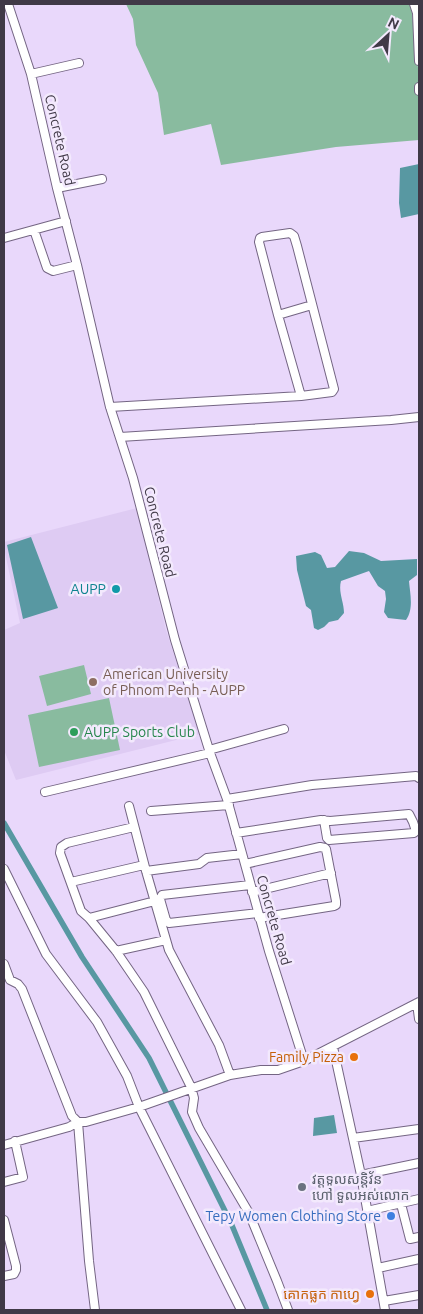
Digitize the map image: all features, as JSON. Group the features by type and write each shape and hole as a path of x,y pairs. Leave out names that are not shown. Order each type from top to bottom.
{"street":[{"name":"Concrete Road","path":"8,4 32,74 57,188 110,407 133,478 175,640 228,802 258,915 304,1061"},
{"path":"414,4 417,13 419,61"},
{"path":"32,74 79,63"},
{"path":"57,188 102,179"},
{"path":"4,238 66,221"},
{"path":"34,230 47,268 53,271 77,265"},
{"path":"110,407 301,396 329,393 334,389 294,236 290,233 262,237 259,242 301,396"},
{"path":"278,316 312,305"},
{"path":"120,437 419,417"},
{"path":"46,792 210,751 284,729"},
{"path":"151,812 228,802 312,785 416,776 419,778"},
{"path":"129,806 145,868 173,960 219,1044 230,1075"},
{"path":"236,832 324,820 410,814 416,821 416,829 414,833 329,840 324,820"},
{"path":"134,827 67,843 61,846 60,853 81,911 116,951 144,992 194,1098 192,1112 199,1128 249,1213 288,1310"},
{"path":"245,864 323,847 326,849 331,873 336,905 258,915 169,923 166,920 160,899 162,895 251,888 331,873"},
{"path":"71,882 145,868 200,864 207,858 242,854"},
{"path":"4,869 46,954 97,1022 127,1076 241,1310"},
{"path":"89,918 155,902"},
{"path":"116,951 166,940"},
{"path":"4,964 7,981 18,984 22,989 72,1116 78,1122 89,1261 95,1310"},
{"path":"4,1145 69,1127 78,1122 86,1122 142,1106 230,1075 261,1070 278,1070 304,1061 418,1003 419,1018"},
{"path":"333,1047 361,1175 386,1310"},
{"path":"353,1138 419,1129"},
{"path":"4,1182 23,1177 16,1141"},
{"path":"361,1175 419,1163"},
{"path":"367,1211 419,1199"},
{"path":"400,1204 410,1239 419,1237"},
{"path":"4,1220 16,1266 14,1274 4,1276"},
{"path":"378,1268 419,1259"},
{"path":"384,1301 419,1295"}],"shaded area":[{"path":"126,4 411,4 419,77 419,140 336,147 221,165 211,124 164,135 158,93 136,45 133,19"},
{"path":"419,164 419,214 401,218 399,203 400,168"},
{"name":"American University of Phnom Penh - AUPP","path":"137,508 166,630 200,734 16,780 4,750 4,630 20,623 4,542"},
{"path":"31,537 58,608 23,619 7,545"},
{"path":"349,551 364,553 381,561 417,559 417,575 409,581 411,606 406,620 388,618 384,612 385,591 378,586 369,571 341,581 340,589 344,613 338,620 329,622 318,630 314,628 311,610 306,606 297,570 296,556 315,552 321,555 327,568 335,567"},
{"path":"84,665 91,694 47,706 39,676"},
{"name":"AUPP Sports Club","path":"109,698 120,750 39,767 28,715"},
{"path":"334,1115 337,1133 313,1136 314,1118"}],"waterway":[{"path":"4,823 82,957 149,1058 231,1223 267,1310"}],"place":[{"name":"AUPP","path":"116,589"},
{"name":"American University of Phnom Penh - AUPP","path":"93,682"},
{"name":"AUPP Sports Club","path":"74,732"},
{"name":"Family Pizza","path":"354,1057"},
{"name":"វត្តទូលសន្តិវ័ន ហៅ ទួលអស់លោក","path":"302,1187"},
{"name":"Tepy Women Clothing Store","path":"391,1216"},
{"name":"គោកធ្លក កាហ្វេ","path":"370,1294"}]}
